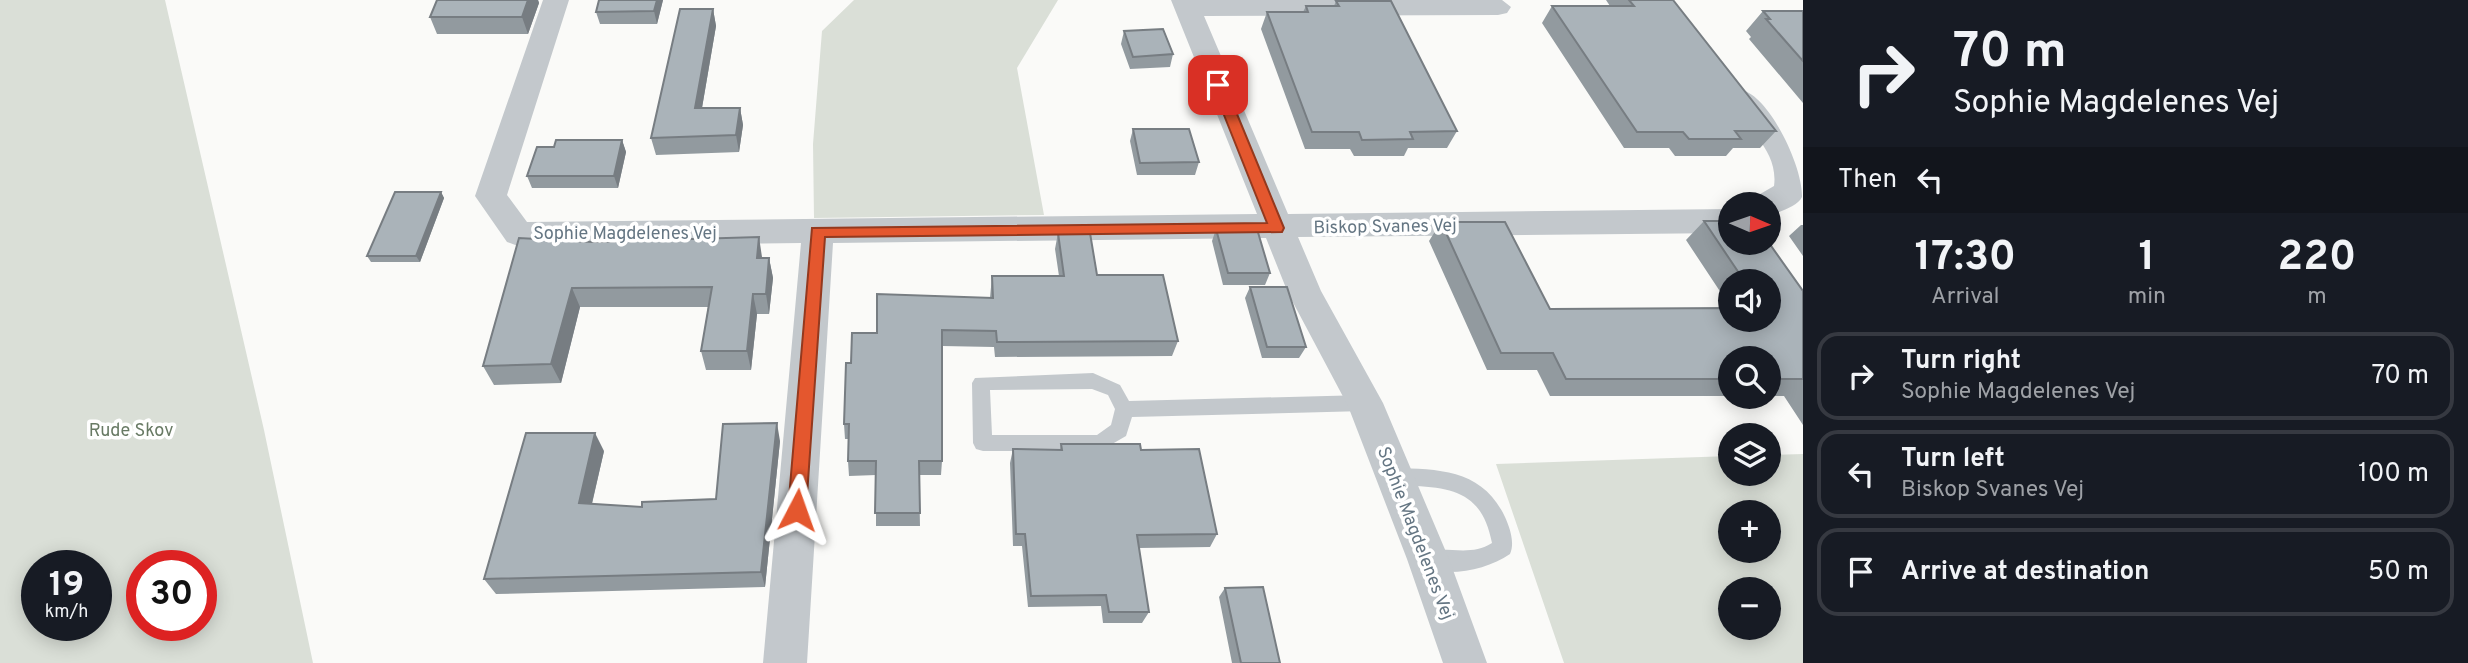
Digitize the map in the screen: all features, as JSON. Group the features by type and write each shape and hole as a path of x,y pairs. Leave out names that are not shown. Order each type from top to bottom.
{"street":[{"name":"Sophie Magdelenes Vej","path":"556,0 491,196 518,234 1276,228 1305,293 1365,403 1465,663"},
{"path":"1276,228 1185,4 1498,7"},
{"path":"1724,76 1781,149 1792,178 1789,192 1782,196"},
{"name":"Biskop Svanes Vej","path":"1276,228 1718,221"},
{"path":"785,663 818,232"}],"lane":[{"path":"1094,381 1114,390 1124,409 1119,430 1100,443 983,443 981,383 1094,381"},
{"path":"1124,409 1365,403"},
{"path":"1394,477 1439,477 1457,482 1488,503 1500,523 1503,547 1492,557 1468,562 1428,561"}],"green space":[{"name":"Rude Skov","path":"0,0 165,0 264,430 313,663 0,663"},
{"path":"854,0 1058,0 1017,68 1044,215 814,218 813,144 822,31"},
{"path":"1803,454 1803,663 1564,663 1496,464 1718,456 1718,486 1781,486 1781,455"}],"building":[{"path":"437,0 528,0 522,17 430,17"},
{"path":"599,0 657,0 654,11 596,12"},
{"path":"1629,0 1673,0 1776,131 1735,131 1741,139 1689,139 1683,132 1637,132 1552,6 1634,6"},
{"path":"1336,1 1391,1 1457,131 1410,132 1413,139 1362,140 1359,132 1312,132 1267,12 1308,12 1306,6 1339,6"},
{"path":"680,9 713,9 695,108 740,108 736,135 651,138"},
{"path":"1763,11 1803,11 1803,61 1766,19 1770,19"},
{"path":"1163,29 1173,54 1133,57 1124,31"},
{"path":"1133,129 1189,129 1199,162 1140,163"},
{"path":"556,140 622,140 614,176 527,176 537,147 554,147"},
{"path":"395,192 441,192 416,256 367,256"},
{"path":"1704,221 1718,221 1718,242"},
{"path":"1441,222 1505,222 1550,309 1718,308 1718,332 1781,332 1781,269 1736,269 1728,256 1778,256 1803,291 1803,379 1781,379 1781,346 1718,346 1718,379 1566,379 1553,353 1501,353"},
{"path":"1216,229 1257,229 1270,273 1228,273"},
{"path":"1058,233 1090,233 1097,275 1163,275 1178,341 997,342 996,331 942,330 942,461 919,461 920,513 875,513 876,461 848,461 849,424 844,424 846,363 851,363 852,333 877,333 877,294 993,298 992,276 1064,276"},
{"path":"759,237 757,258 769,258 766,294 753,294 747,351 701,351 712,287 572,288 551,364 483,366 519,238 593,242"},
{"path":"1250,287 1287,287 1306,347 1267,347"},
{"path":"777,423 761,572 484,579 526,433 595,433 579,503 642,507 642,502 716,499 723,424"},
{"path":"1061,444 1140,444 1141,450 1199,449 1217,534 1137,535 1149,612 1109,612 1106,595 1031,596 1025,534 1016,534 1013,449 1062,450"},
{"path":"1263,587 1280,663 1241,663 1225,588"}],"route":[{"path":"797,510 818,232 1276,228 1218,85"}]}
